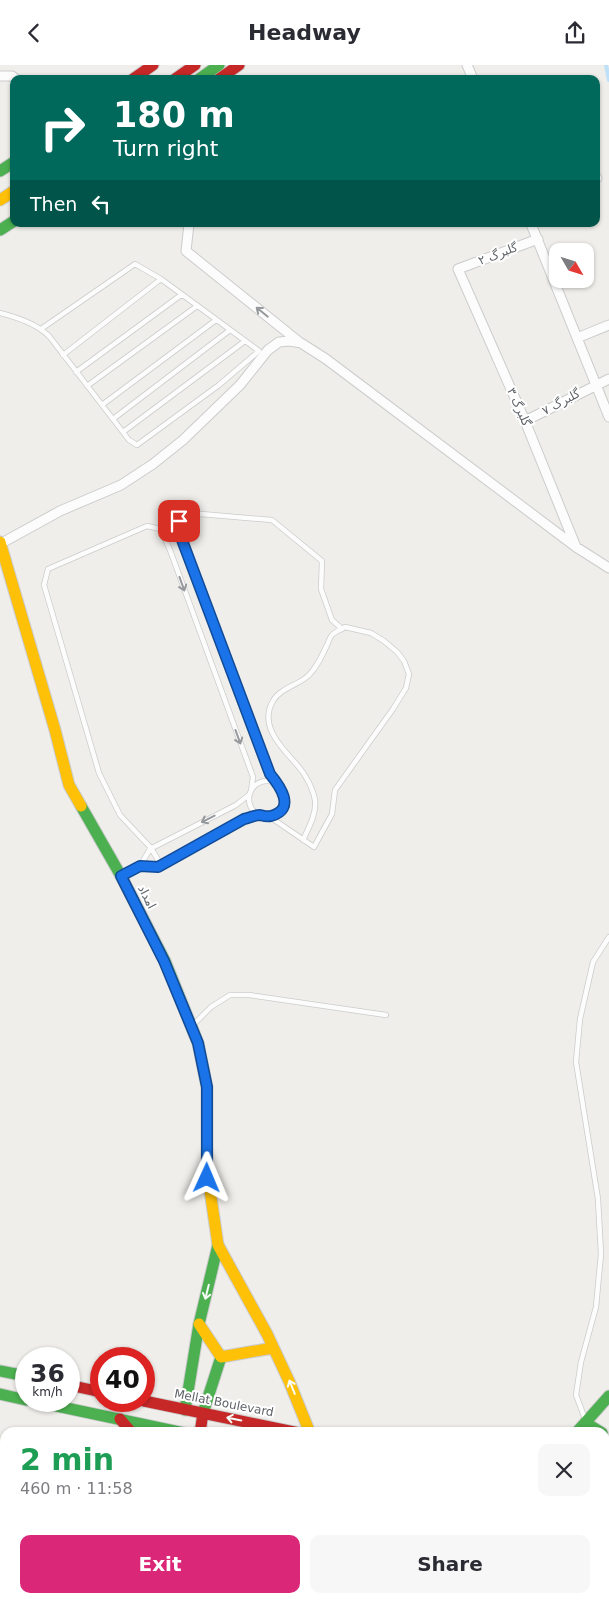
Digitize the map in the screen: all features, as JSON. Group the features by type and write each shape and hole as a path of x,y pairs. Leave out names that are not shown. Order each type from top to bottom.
{"main road":[{"path":"138,75 152,65"},
{"path":"181,75 195,65"},
{"path":"205,75 219,65"},
{"path":"225,75 239,65"},
{"name":"امداد","path":"0,543 55,730 69,785 121,876 164,961 198,1043 207,1087 207,1178 218,1245"},
{"path":"183,1427 199,1324 218,1245"},
{"path":"218,1245 274,1348 308,1427"},
{"path":"199,1324 221,1357"},
{"path":"221,1357 274,1348"},
{"path":"201,1427 203,1413 221,1357"},
{"path":"0,1371 15,1374"},
{"path":"0,1394 15,1397"},
{"path":"582,1427 609,1396"},
{"name":"Mellat Boulevard","path":"155,1403 270,1427"},
{"path":"80,1411 158,1427"},
{"path":"120,1419 127,1427"},
{"path":"586,1423 592,1427"}],"street":[{"path":"189,227 186,251 300,343 326,359 576,547 609,568"},
{"path":"532,227 609,417"},
{"name":"گلبرگ ۲","path":"458,269 538,239"},
{"name":"گلبرگ ۳","path":"458,269 525,421 576,547"},
{"path":"577,338 609,325"},
{"path":"0,543 60,511 121,485 183,440 240,385 268,350 279,342 290,341 300,343"},
{"name":"گلبرگ ۷","path":"525,421 609,379"}],"lane":[{"path":"0,313 23,320 40,329 76,371 122,432 137,445 219,385 259,351 161,279 135,264 40,329"},
{"path":"63,355 161,279"},
{"path":"76,371 181,295"},
{"path":"87,386 197,307"},
{"path":"102,405 216,320"},
{"path":"113,419 230,330"},
{"path":"122,432 245,341"},
{"path":"270,817 279,812 283,807 284,797 280,787 270,774 179,532 179,521 186,515 201,514 272,520 322,561 320,589 332,620 342,629"},
{"path":"161,865 151,848 120,815 99,773 44,585 48,569 147,527 161,529 253,777 250,806 259,815"},
{"path":"165,539 169,530 172,529 179,532"},
{"path":"140,866 158,867 244,819 259,815 270,817 303,840 314,847 332,814 335,790 394,709 406,688 408,674 404,661 397,652 371,633 345,627 332,635 315,669 305,679 291,686 274,699 269,709 268,722 275,739 284,753 300,767 316,801 312,821 303,840"},
{"path":"121,876 140,866 151,848 236,805 254,787 264,781 270,781 280,787"},
{"path":"586,1423 576,1395 581,1362 596,1307 601,1254 598,1199 576,1062 580,1019 593,962 609,937"},
{"path":"191,1027 211,1007 230,995 250,995 386,1015"}],"waterway":[{"path":"606,65 609,80"}],"traffic: fast":[{"path":"205,75 219,65"},
{"path":"0,171 10,165"},
{"path":"0,230 10,224"},
{"path":"81,806 121,876 165,961 198,1043 207,1087 207,1170"},
{"path":"185,1410 199,1324 218,1245"},
{"path":"203,1413 221,1357"},
{"path":"0,1371 15,1374"},
{"path":"0,1394 15,1397"},
{"path":"581,1427 609,1396"},
{"path":"80,1411 156,1427"},
{"path":"586,1423 592,1427"}],"traffic: slow":[{"path":"0,200 10,194"},
{"path":"0,542 55,730 69,785 81,806"},
{"path":"207,1170 218,1245 267,1334 308,1427"},
{"path":"199,1324 221,1357 273,1348"}],"traffic: jam":[{"path":"139,75 153,65"},
{"path":"181,75 195,65"},
{"path":"225,75 239,65"},
{"path":"80,1387 90,1390"},
{"path":"155,1403 270,1427"},
{"path":"201,1427 203,1413"},
{"path":"120,1419 127,1427"}],"route":[{"path":"179,521 179,532 270,774 283,791 284,797 283,807 275,815 264,817 257,815 244,819 158,867 140,866 121,876 164,961 198,1043 207,1087 207,1178"}]}
